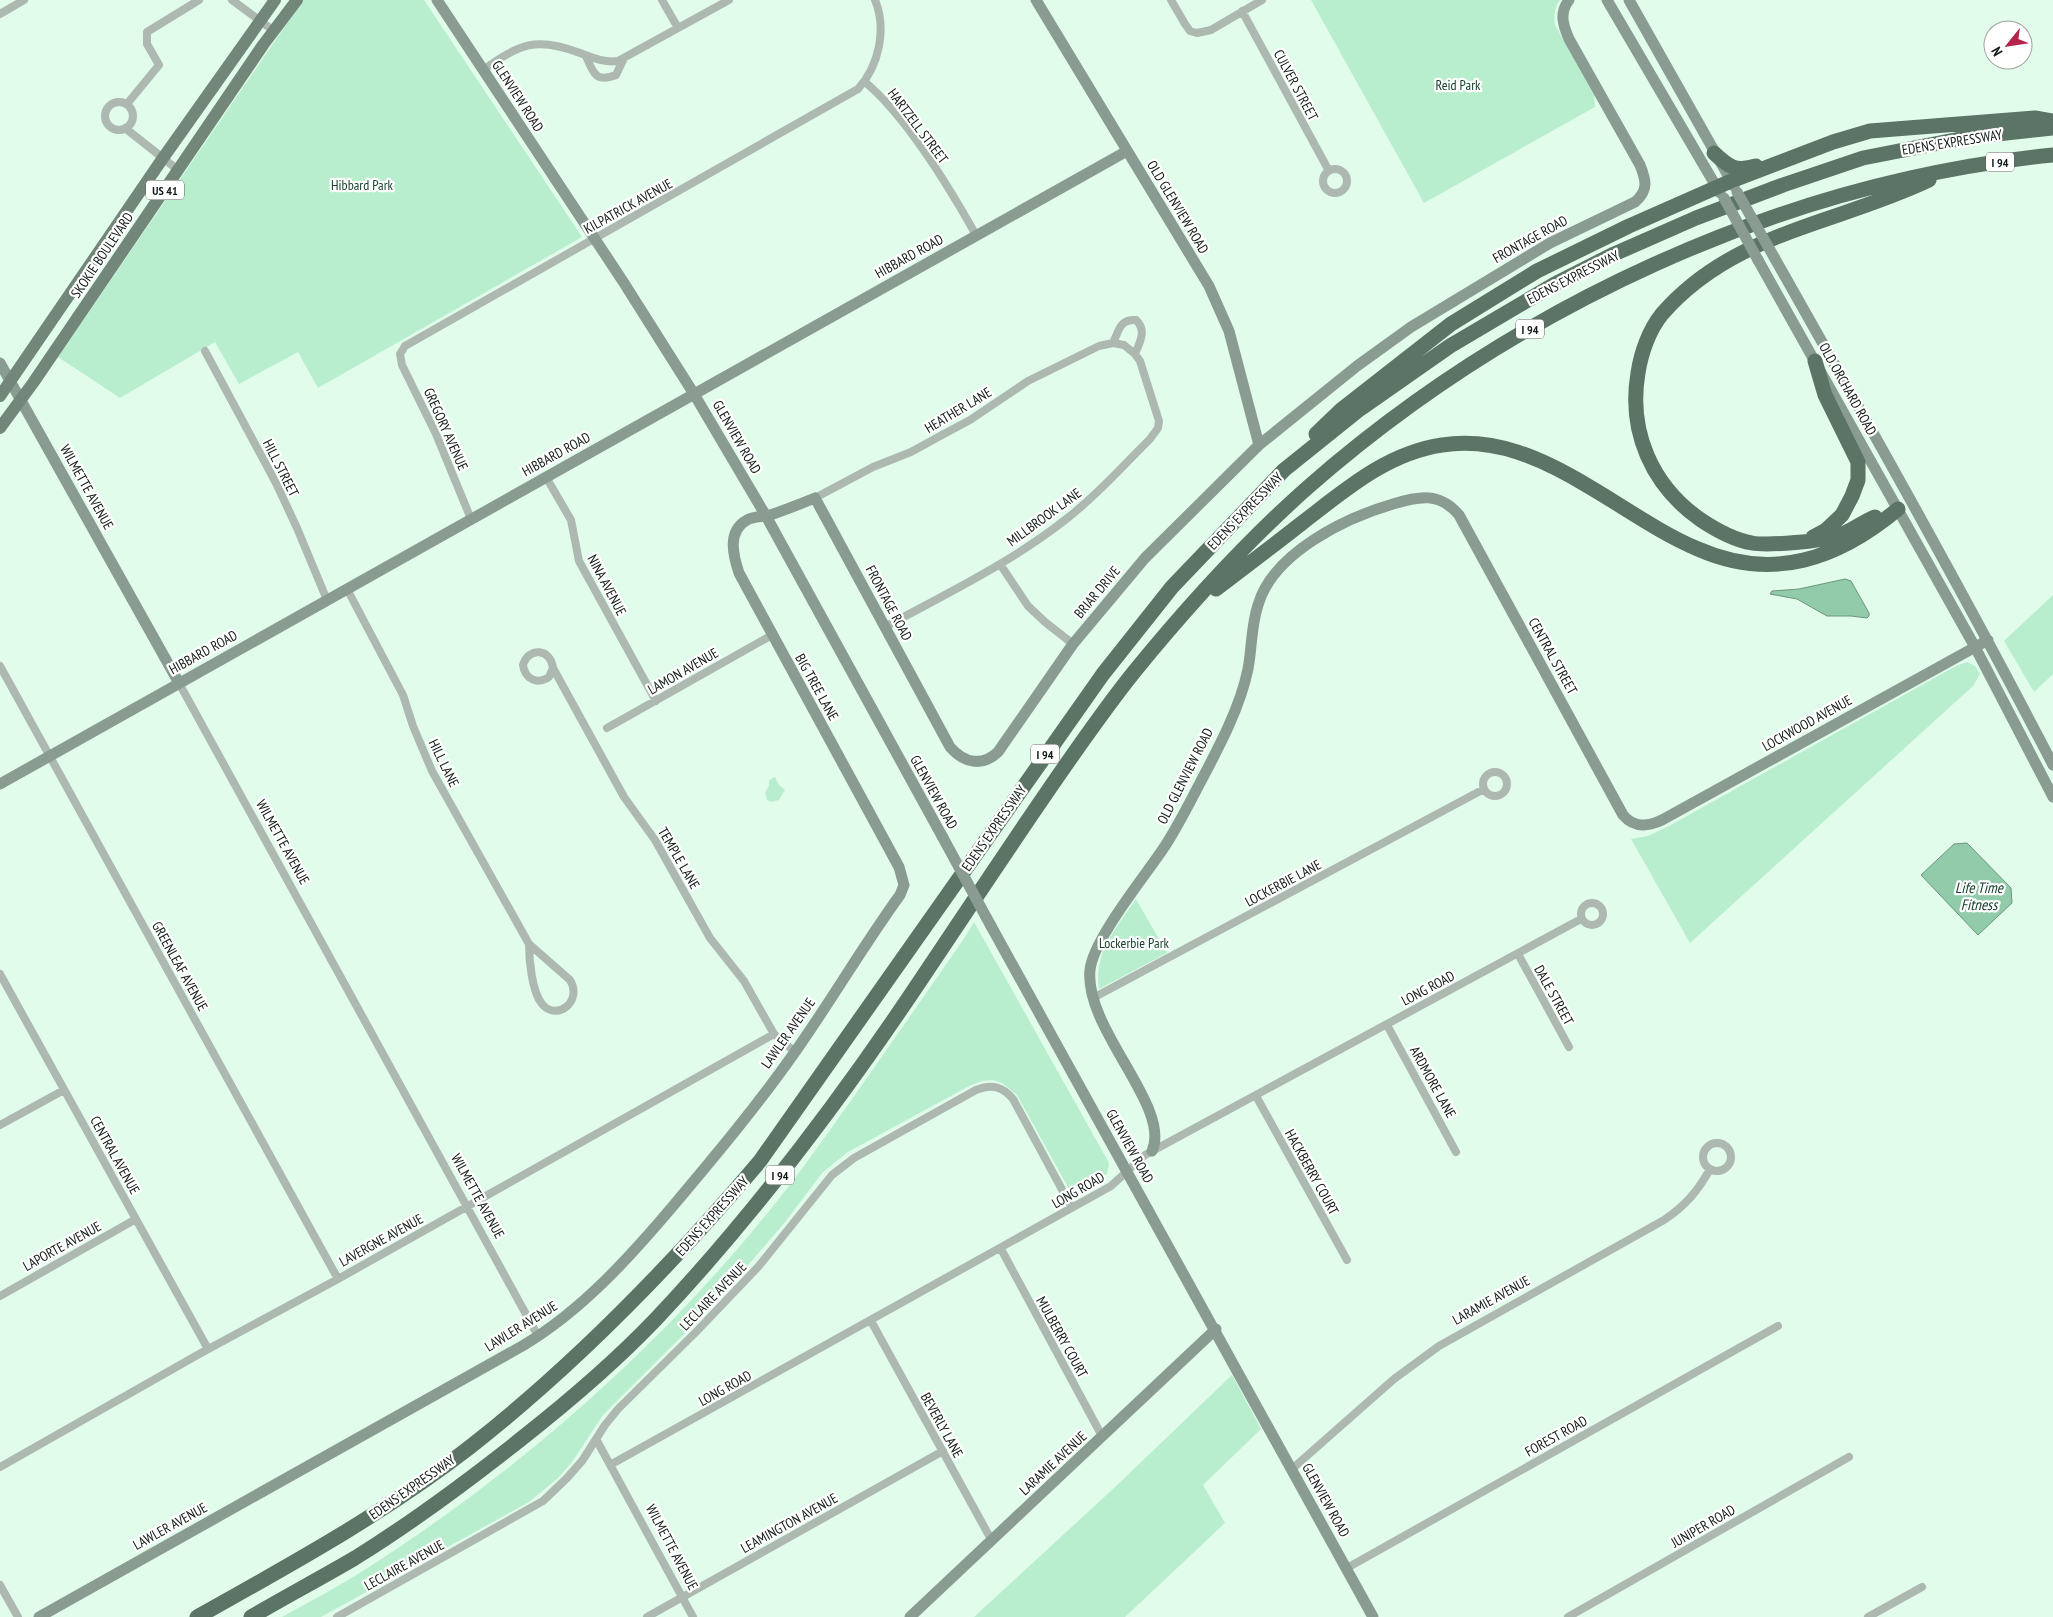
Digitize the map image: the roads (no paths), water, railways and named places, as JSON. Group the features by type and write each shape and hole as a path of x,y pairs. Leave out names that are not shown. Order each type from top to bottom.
{"highway":[{"path":"1284,470 1340,410 1451,324 1537,271 1629,226 1727,190 1833,142 1870,131 2035,118 2053,121"},
{"name":"EDENS EXPRESSWAY","path":"197,1617 376,1514 469,1447 557,1373 633,1302 686,1247 760,1161 1103,674 1172,587 1284,470 1381,394 1450,346 1555,284 1614,254 1696,218 1783,185 1864,158 1970,137 2053,128"},
{"path":"1714,152 1726,164 1744,170 1818,144 1833,142"},
{"name":"EDENS EXPRESSWAY","path":"251,1617 357,1557 460,1488 566,1403 652,1323 734,1232 812,1135 918,984 1005,853 1132,674 1185,612 1262,530 1353,449 1458,373 1521,334 1588,297 1649,267 1721,236 1823,200 1914,177 2012,159 2053,155"},
{"path":"1898,509 1874,517 1838,536 1804,541 1769,544 1739,540 1710,527 1685,509 1667,490 1652,468 1639,436 1635,410 1635,386 1640,361 1649,335 1661,316 1689,286 1716,267 1782,234 1906,191 1948,171"},
{"path":"1804,541 1826,530 1842,515 1858,480 1858,462 1825,395 1815,361"},
{"path":"1185,612 1355,482 1381,466 1402,457 1443,445 1470,444 1492,446 1532,456 1577,479 1692,546 1720,557 1740,562 1781,564 1823,555 1878,526 1898,509"}],"main road":[{"name":"SKOKIE BOULEVARD","path":"0,396 163,158 275,0"},
{"name":"SKOKIE BOULEVARD","path":"0,428 297,0"}],"street":[{"path":"0,14 24,0"},
{"path":"127,104 159,65 147,44 147,32 199,0"},
{"path":"232,0 274,31"},
{"name":"GLENVIEW ROAD","path":"437,0 694,394 766,516 991,926 1216,1329 1373,1617"},
{"path":"662,0 678,28"},
{"path":"483,70 513,50 544,43 611,62 624,58 729,0"},
{"path":"865,82 880,45 880,20 875,0"},
{"name":"OLD GLENVIEW ROAD","path":"1036,0 1209,286 1225,320 1259,445"},
{"path":"1171,0 1190,31 1197,33 1211,30 1262,0"},
{"name":"FRONTAGE ROAD","path":"1259,445 1357,366 1411,327 1550,243 1635,202 1641,197 1646,184 1640,165 1568,39 1563,24 1562,12 1569,0"},
{"name":"OLD ORCHARD ROAD","path":"1607,0 1727,190 1774,257 1912,501 1988,640 2053,765"},
{"name":"OLD ORCHARD ROAD","path":"1630,0 1714,152 1727,190 1758,260 1975,647 2053,797"},
{"name":"CULVER STREET","path":"1242,11 1329,171"},
{"path":"586,56 592,71 599,77 606,79 616,75 624,58"},
{"name":"HARTZELL STREET","path":"865,82 901,121 945,183 976,235"},
{"name":"KILPATRICK AVENUE","path":"402,350 410,342 850,95 865,82"},
{"path":"125,128 130,124 133,117 132,110 127,104 114,103 106,112 106,121 112,127 125,128 178,170"},
{"name":"HIBBARD ROAD","path":"0,784 1127,150"},
{"path":"1114,343 1121,324 1126,320 1136,320 1141,325 1143,334 1135,354"},
{"name":"HEATHER LANE","path":"815,498 873,467 911,452 970,420 1028,381 1058,365 1099,346 1114,343 1124,345"},
{"name":"MILLBROOK LANE","path":"885,627 1000,564 1063,521 1084,504 1155,433 1159,421 1140,361 1124,345"},
{"name":"GREGORY AVENUE","path":"402,350 400,354 402,365 436,434 470,519"},
{"name":"HILL STREET","path":"205,352 276,483 297,528 326,600"},
{"name":"WILMETTE AVENUE","path":"0,362 538,1336"},
{"name":"BRIAR DRIVE","path":"970,762 984,761 992,758 998,752 1073,644 1145,558 1259,445"},
{"name":"NINA AVENUE","path":"546,477 571,520 579,561 656,701"},
{"path":"766,516 815,498"},
{"name":"FRONTAGE ROAD","path":"815,498 950,747 957,755 970,762"},
{"name":"OLD GLENVIEW ROAD","path":"1152,1151 1156,1142 1154,1121 1102,1022 1094,998 1090,972 1094,954 1175,829 1217,750 1236,708 1248,669 1258,604 1268,583 1296,553 1341,524 1399,502 1426,498 1441,500"},
{"name":"CENTRAL STREET","path":"1441,500 1448,504 1459,516 1623,815 1627,820 1639,825"},
{"name":"BIG TREE LANE","path":"766,516 748,519 738,528 732,546 733,557 739,573 772,635 899,867 904,885"},
{"path":"1000,564 1028,606 1073,644"},
{"name":"HILL LANE","path":"347,589 403,695 413,726 432,771 529,944 570,980 574,987 572,1000 564,1009 552,1011 543,1006 539,1000 530,966 529,944"},
{"name":"LAMON AVENUE","path":"607,728 772,635"},
{"name":"LOCKWOOD AVENUE","path":"1639,825 1650,825 1662,820 1988,640"},
{"name":"GREENLEAF AVENUE","path":"0,666 338,1279"},
{"name":"TEMPLE LANE","path":"553,668 624,797 655,840 712,942 750,991 774,1034 795,1052"},
{"name":"LOCKERBIE LANE","path":"1094,998 1484,789"},
{"name":"LAWLER AVENUE","path":"39,1617 538,1336 578,1306 657,1225 739,1127 795,1052 900,895 904,885"},
{"name":"LONG ROAD","path":"610,1466 1111,1186 1152,1151 1581,919"},
{"name":"DALE STREET","path":"1518,954 1569,1047"},
{"name":"CENTRAL AVENUE","path":"0,974 208,1349"},
{"name":"ARDMORE LANE","path":"1387,1024 1456,1152"},
{"name":"LAVERGNE AVENUE","path":"0,1467 774,1034"},
{"name":"LECLAIRE AVENUE","path":"337,1617 543,1501 572,1472 618,1409 758,1267 832,1175 854,1158 976,1090 992,1086 1007,1092 1013,1099 1072,1208"},
{"path":"0,1125 64,1090"},
{"name":"HACKBERRY COURT","path":"1256,1096 1347,1260"},
{"name":"LARAMIE AVENUE","path":"1292,1469 1394,1379 1439,1346 1652,1228 1676,1212 1694,1195 1710,1169"},
{"name":"LAPORTE AVENUE","path":"0,1296 136,1219"},
{"name":"MULBERRY COURT","path":"1001,1249 1102,1436"},
{"name":"BEVERLY LANE","path":"871,1321 992,1541"},
{"name":"FOREST ROAD","path":"1347,1568 1778,1326"},
{"name":"LARAMIE AVENUE","path":"910,1617 1216,1329"},
{"name":"WILMETTE AVENUE","path":"596,1439 692,1617"},
{"name":"LEAMINGTON AVENUE","path":"647,1617 943,1452"},
{"name":"JUNIPER ROAD","path":"1568,1617 1849,1457"},
{"path":"0,1585 18,1617"},
{"path":"1868,1617 1922,1586"}],"water":[{"path":"1845,579 1851,581 1869,613 1867,618 1827,616 1797,599 1770,594 1772,591 1799,589"},
{"name":"Life Time Fitness","path":"1967,843 2011,888 2012,903 1978,935 1921,875 1954,844"}],"park label":[{"name":"Reid Park","path":"1458,85"},
{"name":"Hibbard Park","path":"362,185"},
{"name":"Lockerbie Park","path":"1134,943"}]}
